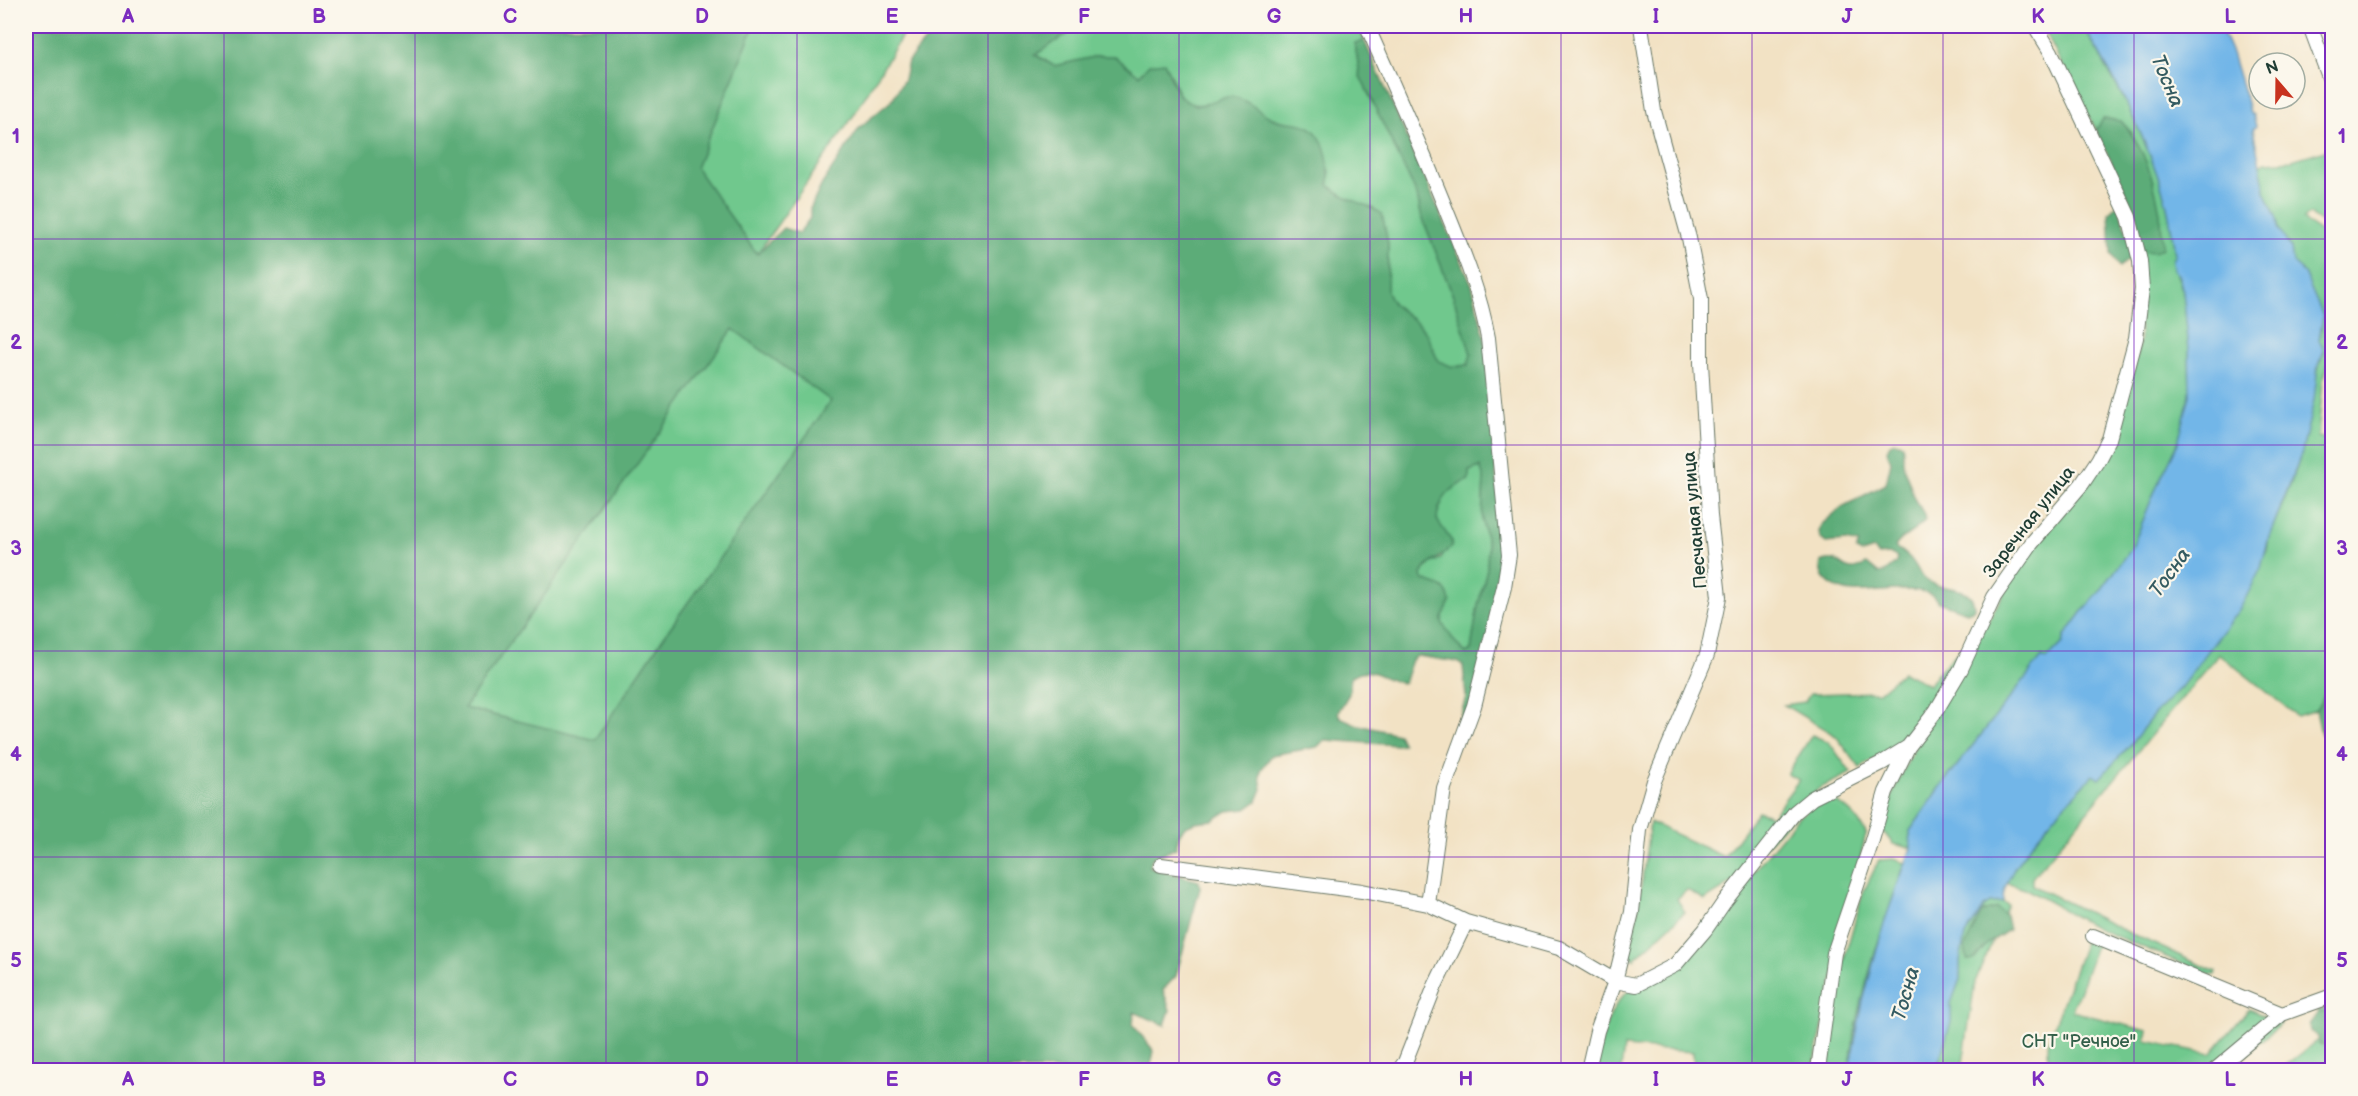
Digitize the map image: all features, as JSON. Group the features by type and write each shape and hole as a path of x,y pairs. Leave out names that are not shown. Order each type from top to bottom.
{"street":[{"path":"1367,26 1434,177 1476,283 1488,338 1509,555 1504,587 1474,706 1444,789 1428,904"},
{"name":"Песчаная улица","path":"1588,1071 1597,1031 1615,981 1632,912 1640,830 1654,782 1707,655 1719,597 1710,516 1701,363 1701,299 1689,238 1654,111 1641,26"},
{"name":"Заречная улица","path":"1818,1071 1833,952 1870,847 1886,792 1908,747 1936,711 1961,669 1994,597 2031,544 2082,484 2098,460 2109,439 2136,338 2142,289 2140,261 2129,217 2051,52 2035,26"},
{"path":"2310,26 2332,85"},
{"path":"1161,865 1362,891 1428,904 1466,922 1559,948 1615,981 1636,985 1675,965 1705,930 1795,812 1812,798 1882,763 1908,747"},
{"path":"1399,1071 1466,922"},
{"path":"2093,936 2282,1014"},
{"path":"2215,1071 2282,1014 2332,996"}],"green space":[{"path":"26,26 754,26 696,168 757,254 783,228 799,233 810,218 810,209 822,184 860,127 895,95 904,79 908,61 926,40 934,26 1077,26 1035,55 1054,66 1098,56 1114,56 1139,75 1149,64 1164,62 1178,93 1186,101 1199,105 1234,97 1274,119 1301,124 1316,133 1325,149 1329,167 1329,185 1342,195 1382,214 1388,244 1387,291 1393,304 1427,334 1438,361 1453,367 1468,365 1471,354 1453,296 1421,214 1417,195 1360,76 1355,43 1364,40 1472,285 1485,338 1504,569 1477,694 1458,734 1457,728 1466,697 1463,666 1458,662 1417,656 1412,660 1404,683 1371,672 1358,673 1351,677 1349,694 1338,712 1340,717 1358,725 1398,734 1403,744 1325,740 1317,747 1272,755 1261,770 1262,789 1257,801 1246,809 1227,811 1213,820 1185,826 1179,835 1176,848 1152,858 1150,867 1199,881 1200,888 1176,976 1163,990 1170,1010 1165,1025 1134,1012 1133,1025 1154,1051 1150,1070 26,1070","holes":["733,329 831,401 665,635 595,740 464,708","1480,467 1484,478 1482,521 1488,546 1487,569 1471,650 1466,653 1442,623 1450,602 1446,591 1422,579 1421,574 1452,546 1451,540 1437,520 1443,501 1451,490 1469,480 1469,471"]},
{"path":"754,26 908,26 852,118 757,254 696,168"},
{"path":"1077,26 1359,26 1364,40 1355,44 1360,76 1417,195 1421,214 1453,296 1472,354 1468,365 1453,367 1438,361 1427,334 1393,304 1387,291 1388,244 1382,214 1342,195 1328,185 1330,171 1301,124 1274,118 1232,96 1211,103 1194,104 1180,96 1171,74 1139,75 1114,56 1098,56 1054,66 1035,54"},
{"path":"2042,26 2070,28 2070,26 2083,26 2118,87 2157,173 2171,224 2175,254 2172,260 2183,292 2189,349 2190,395 2178,443 2154,493 2132,548 2065,636 2063,643 2046,660 2042,657 1945,781 1910,831 1911,848 1893,844 1882,830 1894,790 1914,749 2022,562 2092,478 2116,443 2140,340 2132,133 2121,121 2103,119 2096,130"},
{"path":"2103,119 2121,121 2140,148 2147,164 2157,198 2162,232 2162,248 2155,252 2143,251 2141,248 2134,210 2096,130"},
{"path":"2332,148 2332,230 2310,215 2303,220 2332,240 2332,352 2323,381 2318,437 2332,439 2332,682 2316,710 2297,716 2219,654 2032,878 2032,885 2216,972 2215,975 2210,975 2096,928 2028,890 2006,883 2035,840 2058,813 2093,775 2099,779 2154,714 2181,687 2267,551 2269,537 2302,451 2317,374 2324,351 2319,340 2323,316 2304,273 2293,263 2291,248 2280,235 2259,165 2266,162 2292,160"},
{"path":"2118,204 2135,255 2119,267 2111,254 2109,212"},
{"path":"733,329 831,401 665,635 595,740 464,708"},
{"path":"1895,442 1902,444 1904,468 1914,498 1925,520 1895,547 1910,558 1927,581 1965,592 1973,601 1974,609 1967,612 1938,602 1923,592 1912,590 1847,591 1829,583 1822,574 1821,562 1827,560 1836,561 1853,569 1867,564 1878,573 1885,572 1896,563 1897,557 1891,554 1878,555 1874,549 1862,553 1856,550 1859,544 1846,541 1826,543 1820,538 1819,532 1821,525 1842,507 1886,484 1891,462 1887,450 1890,444"},
{"path":"1480,467 1484,478 1482,521 1488,546 1487,569 1471,650 1466,653 1442,623 1444,612 1421,574 1430,564 1442,558 1437,515 1444,498 1452,487 1469,480 1469,471"},
{"path":"1963,647 1944,685 1922,717 1895,744 1860,768 1836,736 1784,705 1805,702 1810,694 1879,692 1903,672 1929,685 1936,674"},
{"path":"2332,682 2332,731 2321,734 2316,710"},
{"path":"1812,735 1829,742 1851,773 1818,789 1732,883 1705,900 1687,890 1677,899 1685,912 1634,959 1629,954 1638,909 1650,822 1724,857 1758,811 1772,816 1799,780 1787,774"},
{"path":"1825,797 1849,811 1866,833 1813,1070 1694,1070 1693,1052 1624,1047 1621,1070 1596,1070 1604,1030 1612,1011 1624,995 1640,984 1671,972 1798,817"},
{"path":"1893,859 1905,863 1864,991 1849,1070 1827,1070 1838,980 1863,893 1879,860"},
{"path":"2003,902 2008,905 1975,982 1962,1070 1948,1070 1938,1065 1951,1022 1951,1003 1960,979 1960,960 1965,935 1984,907 1990,903"},
{"path":"1997,908 2006,916 2009,930 1987,944 1974,960 1967,960 1965,947 1980,915 1982,912"},
{"name":"СНТ \"Речное\"","path":"2085,941 2096,946 2072,1011 2148,1031 2146,1041 2211,1054 2249,1009 2281,1024 2225,1070 2048,1070 2048,1044"},
{"path":"2332,1006 2332,1070 2280,1070 2330,1031 2326,1019 2318,1011"},
{"path":"2332,1010 2332,1046 2319,1044 2318,1037 2310,1031 2309,1025 2317,1014"}],"water":[{"name":"Тосна","path":"2083,26 2220,26 2232,53 2247,103 2247,111 2253,115 2256,126 2253,129 2265,191 2277,219 2278,228 2291,249 2293,263 2304,273 2323,316 2319,340 2324,351 2318,365 2314,400 2302,452 2269,537 2261,568 2241,607 2181,687 2154,714 2130,745 2099,779 2093,775 2053,817 2024,853 2013,871 2005,888 2003,902 1990,903 1984,907 1965,935 1960,960 1960,979 1951,1003 1951,1022 1938,1064 1949,1068 1948,1070 1849,1070 1863,1001 1884,923 1911,848 1910,831 1945,781 2042,657 2046,660 2063,643 2065,636 2132,548 2154,493 2178,443 2190,395 2189,349 2183,292 2179,276 2173,269 2172,260 2175,254 2169,217 2157,173 2148,151 2107,66"}]}
